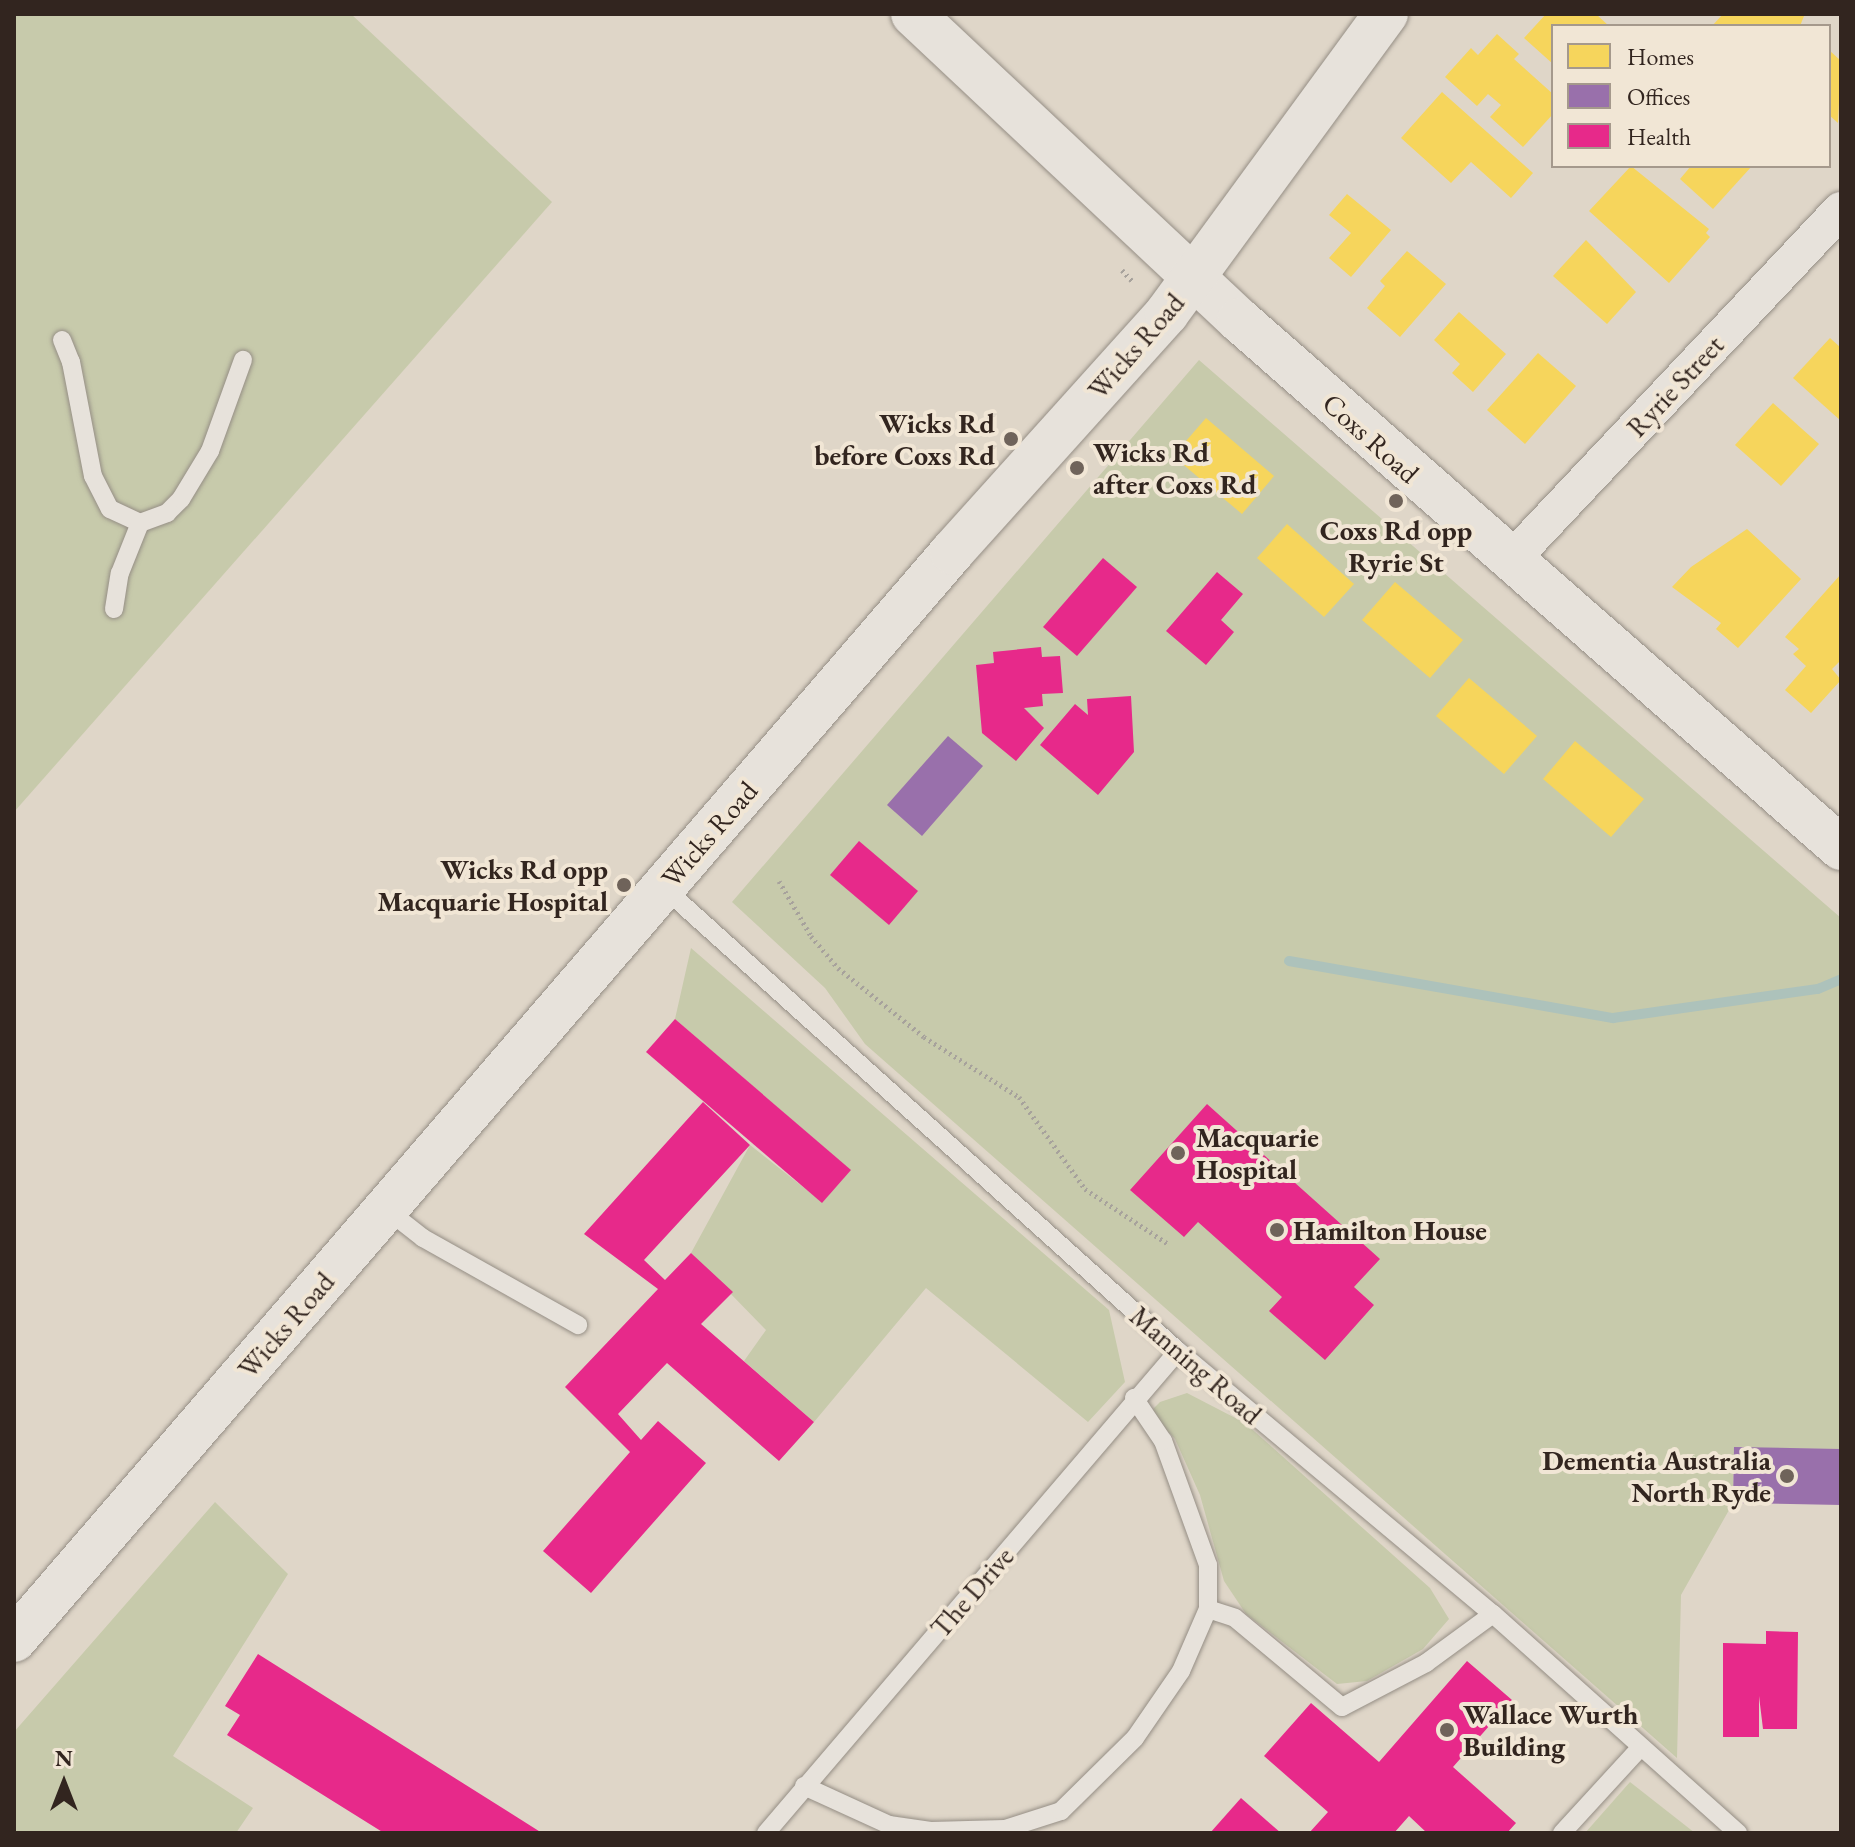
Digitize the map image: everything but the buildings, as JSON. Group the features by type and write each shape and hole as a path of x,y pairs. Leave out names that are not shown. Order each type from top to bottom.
{"main road":[{"name":"Coxs Road","path":"913,14 1195,276 1510,561 1841,848"},
{"name":"Wicks Road","path":"14,1640 1195,276 1386,14"}],"street":[{"name":"Ryrie Street","path":"1510,561 1841,210"}],"lane":[{"path":"62,340 71,362 97,485 110,509 140,523 167,513 181,499 210,451 243,360"},
{"path":"114,609 120,573 140,523"},
{"name":"Manning Road","path":"663,887 1178,1351 1493,1614 1738,1833"},
{"path":"386,1209 423,1238 578,1325"},
{"name":"The Drive","path":"766,1833 1134,1398 1178,1351"},
{"path":"804,1786 889,1825 931,1831 1005,1829 1061,1811 1135,1738 1181,1671 1208,1609 1208,1565 1163,1441 1134,1398"},
{"path":"1208,1609 1235,1618 1342,1707 1426,1663 1493,1614"},
{"path":"1562,1833 1640,1748"}],"path":[{"path":"1122,270 1133,282"},
{"path":"779,881 811,936 838,968 924,1037 1019,1097 1085,1189 1168,1244"}],"green space":[{"path":"14,14 351,14 552,202 14,812"},
{"path":"1199,360 1841,918 1841,1449 1734,1448 1733,1503 1681,1595 1677,1758 865,1044 825,988 732,902"},
{"path":"691,948 1109,1310 1125,1382 1088,1422 926,1288 814,1422 744,1361 766,1330 691,1253 750,1145 822,1202 850,1170 675,1019"},
{"path":"1187,1393 1245,1423 1430,1588 1449,1619 1423,1649 1367,1681 1337,1684 1246,1614 1224,1581 1200,1495 1175,1439 1155,1418 1153,1409 1160,1402"},
{"path":"215,1502 288,1574 173,1756 253,1808 236,1833 14,1833 14,1732"},
{"path":"1630,1782 1695,1833 1585,1833"}],"waterway":[{"path":"1289,961 1613,1018 1818,989 1841,979"}],"place":[{"name":"Wicks Rd before Coxs Rd","path":"1011,439"},
{"name":"Wicks Rd after Coxs Rd","path":"1077,468"},
{"name":"Coxs Rd opp Ryrie St","path":"1396,501"},
{"name":"Wicks Rd opp Macquarie Hospital","path":"624,885"},
{"name":"Macquarie Hospital","path":"1178,1153"},
{"name":"Hamilton House","path":"1277,1230"},
{"name":"Dementia Australia North Ryde","path":"1787,1476"},
{"name":"Wallace Wurth Building","path":"1447,1730"}]}
